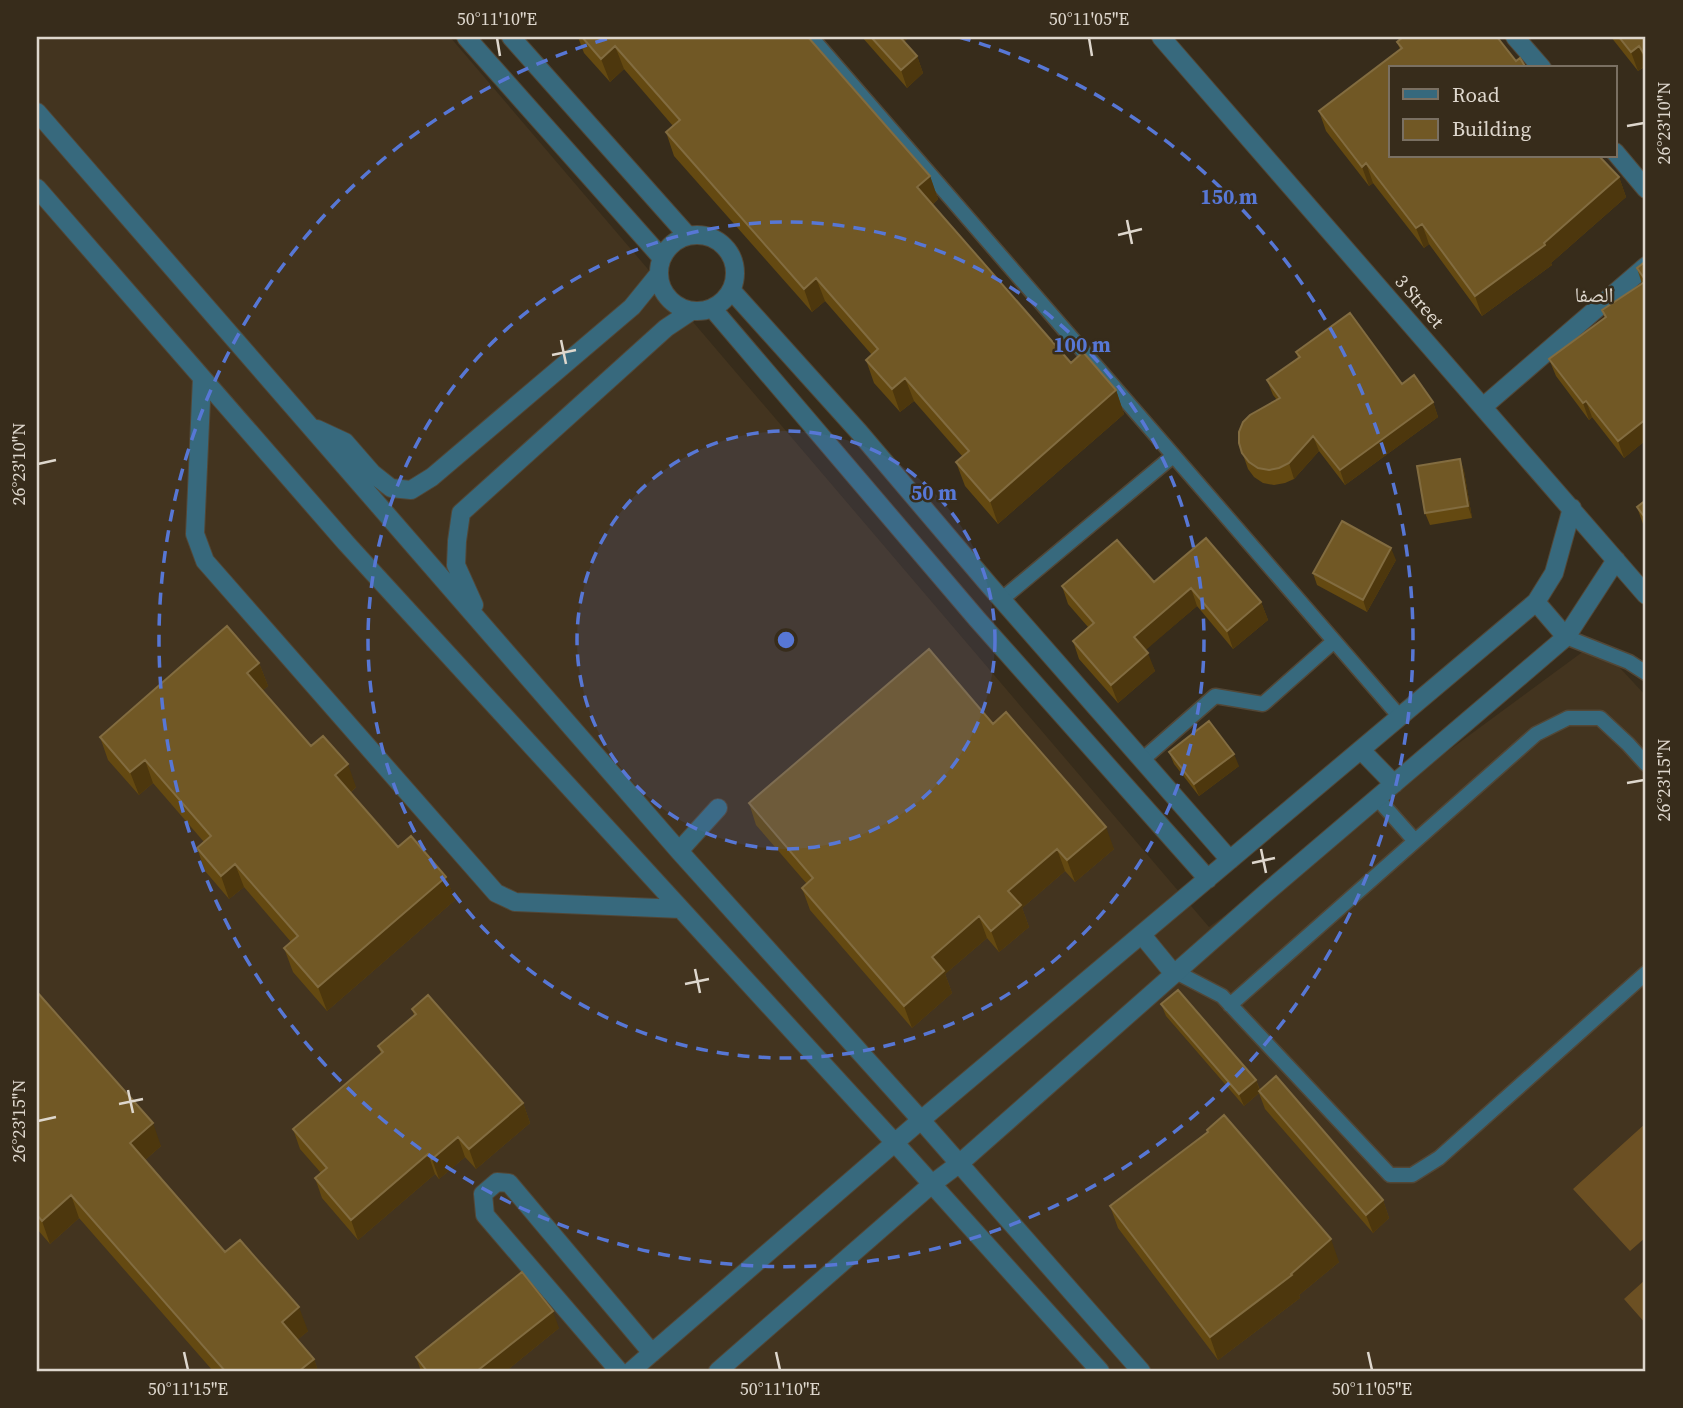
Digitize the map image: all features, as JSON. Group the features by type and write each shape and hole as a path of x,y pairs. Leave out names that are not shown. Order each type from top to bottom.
{"street":[{"path":"310,426 345,442 372,474 391,488 411,490 432,477 632,307 660,266 672,244 688,236 705,235 721,242 732,256 736,272 732,291 722,303 707,311 690,312 674,305 662,292 660,266 466,37"},
{"path":"511,37 688,236"},
{"name":"3 Street","path":"1161,37 1646,595"},
{"path":"1515,37 1540,66"},
{"path":"37,112 679,851 922,1120 1140,1371"},
{"path":"1616,153 1646,189"},
{"path":"37,188 346,543 1100,1371"},
{"path":"1484,407 1646,266"},
{"path":"732,291 859,432 1230,860"},
{"path":"712,308 976,619 1208,879"},
{"path":"483,625 456,565 461,513 666,328 690,312"},
{"path":"202,378 195,534 205,561 496,893 515,902 681,909"},
{"path":"631,1371 922,1120 1536,602 1554,573 1572,508"},
{"path":"718,1371 1566,637 1616,560"},
{"path":"1536,602 1566,637"},
{"path":"1361,750 1394,784"},
{"path":"679,851 718,808"},
{"path":"1142,935 1175,973"},
{"path":"619,1371 485,1215 483,1194 497,1182 509,1183 652,1353"}],"lane":[{"path":"811,37 1400,717"},
{"path":"1002,599 1173,456"},
{"path":"1566,637 1629,662 1646,673"},
{"path":"1142,760 1214,696 1263,704 1333,642"},
{"path":"1230,1004 1536,734 1568,718 1600,718 1646,764"},
{"path":"1377,798 1415,841"},
{"path":"1175,973 1222,996 1390,1175 1412,1175 1439,1158 1646,973"}],"shaded area":[{"path":"37,37 450,37 1209,927 1596,642 1646,696 1646,1371 37,1371"},
{"path":"1646,1123 1646,1237 1630,1251 1573,1189"},
{"path":"1646,1279 1646,1324 1624,1299"}],"building":[{"path":"582,37 808,37 930,176 917,187 1071,363 1083,352 1116,390 990,501 956,462 969,451 905,378 892,389 866,360 878,349 816,278 804,289 666,132 680,120 615,46 601,59"},
{"path":"871,37 900,37 917,56 901,70"},
{"path":"1403,37 1497,37 1516,61 1520,58 1525,66 1389,66 1389,158 1601,158 1619,177 1544,243 1545,245 1475,296 1422,224 1416,228 1366,163 1362,167 1319,111 1402,48 1397,42"},
{"path":"1619,37 1646,37 1646,57 1639,46 1631,52"},
{"path":"1646,261 1646,281 1637,268"},
{"path":"1646,281 1646,419 1618,441 1586,401 1583,403 1549,359 1606,317 1602,310"},
{"path":"1350,313 1402,384 1414,375 1433,402 1340,470 1313,436 1289,463 1269,470 1258,468 1242,453 1239,432 1250,415 1280,398 1267,380 1300,357 1296,352"},
{"path":"1460,459 1468,506 1425,513 1417,466"},
{"path":"1646,500 1646,519 1637,507"},
{"path":"1342,521 1391,548 1363,600 1313,573"},
{"path":"1206,538 1261,602 1227,631 1191,588 1134,637 1148,653 1111,685 1073,641 1094,623 1062,586 1117,540 1154,582"},
{"path":"227,626 259,663 247,673 311,746 323,736 348,764 335,775 398,847 411,836 446,877 318,987 284,948 298,936 235,864 221,876 197,848 211,836 145,760 130,772 100,737"},
{"path":"929,649 993,724 1006,712 1106,827 1067,860 1057,849 1008,891 1021,905 991,931 979,916 932,957 944,971 904,1006 802,888 813,878 749,803"},
{"path":"1209,721 1234,754 1194,784 1169,752"},
{"path":"1178,990 1256,1080 1239,1094 1161,1004"},
{"path":"37,992 153,1123 130,1143 225,1252 240,1240 299,1307 282,1322 314,1359 299,1371 225,1371 71,1195 42,1221 37,1215"},
{"path":"428,995 523,1103 469,1149 458,1137 432,1159 428,1154 351,1220 315,1178 327,1168 293,1129 383,1052 378,1046 416,1014 412,1009"},
{"path":"1276,1076 1383,1200 1366,1215 1259,1091"},
{"path":"1224,1115 1331,1239 1292,1275 1210,1337 1110,1206 1208,1132"},
{"path":"522,1272 553,1311 477,1371 427,1371 416,1357"}],"district":[{"name":"الصفا","path":"1594,295"}]}
